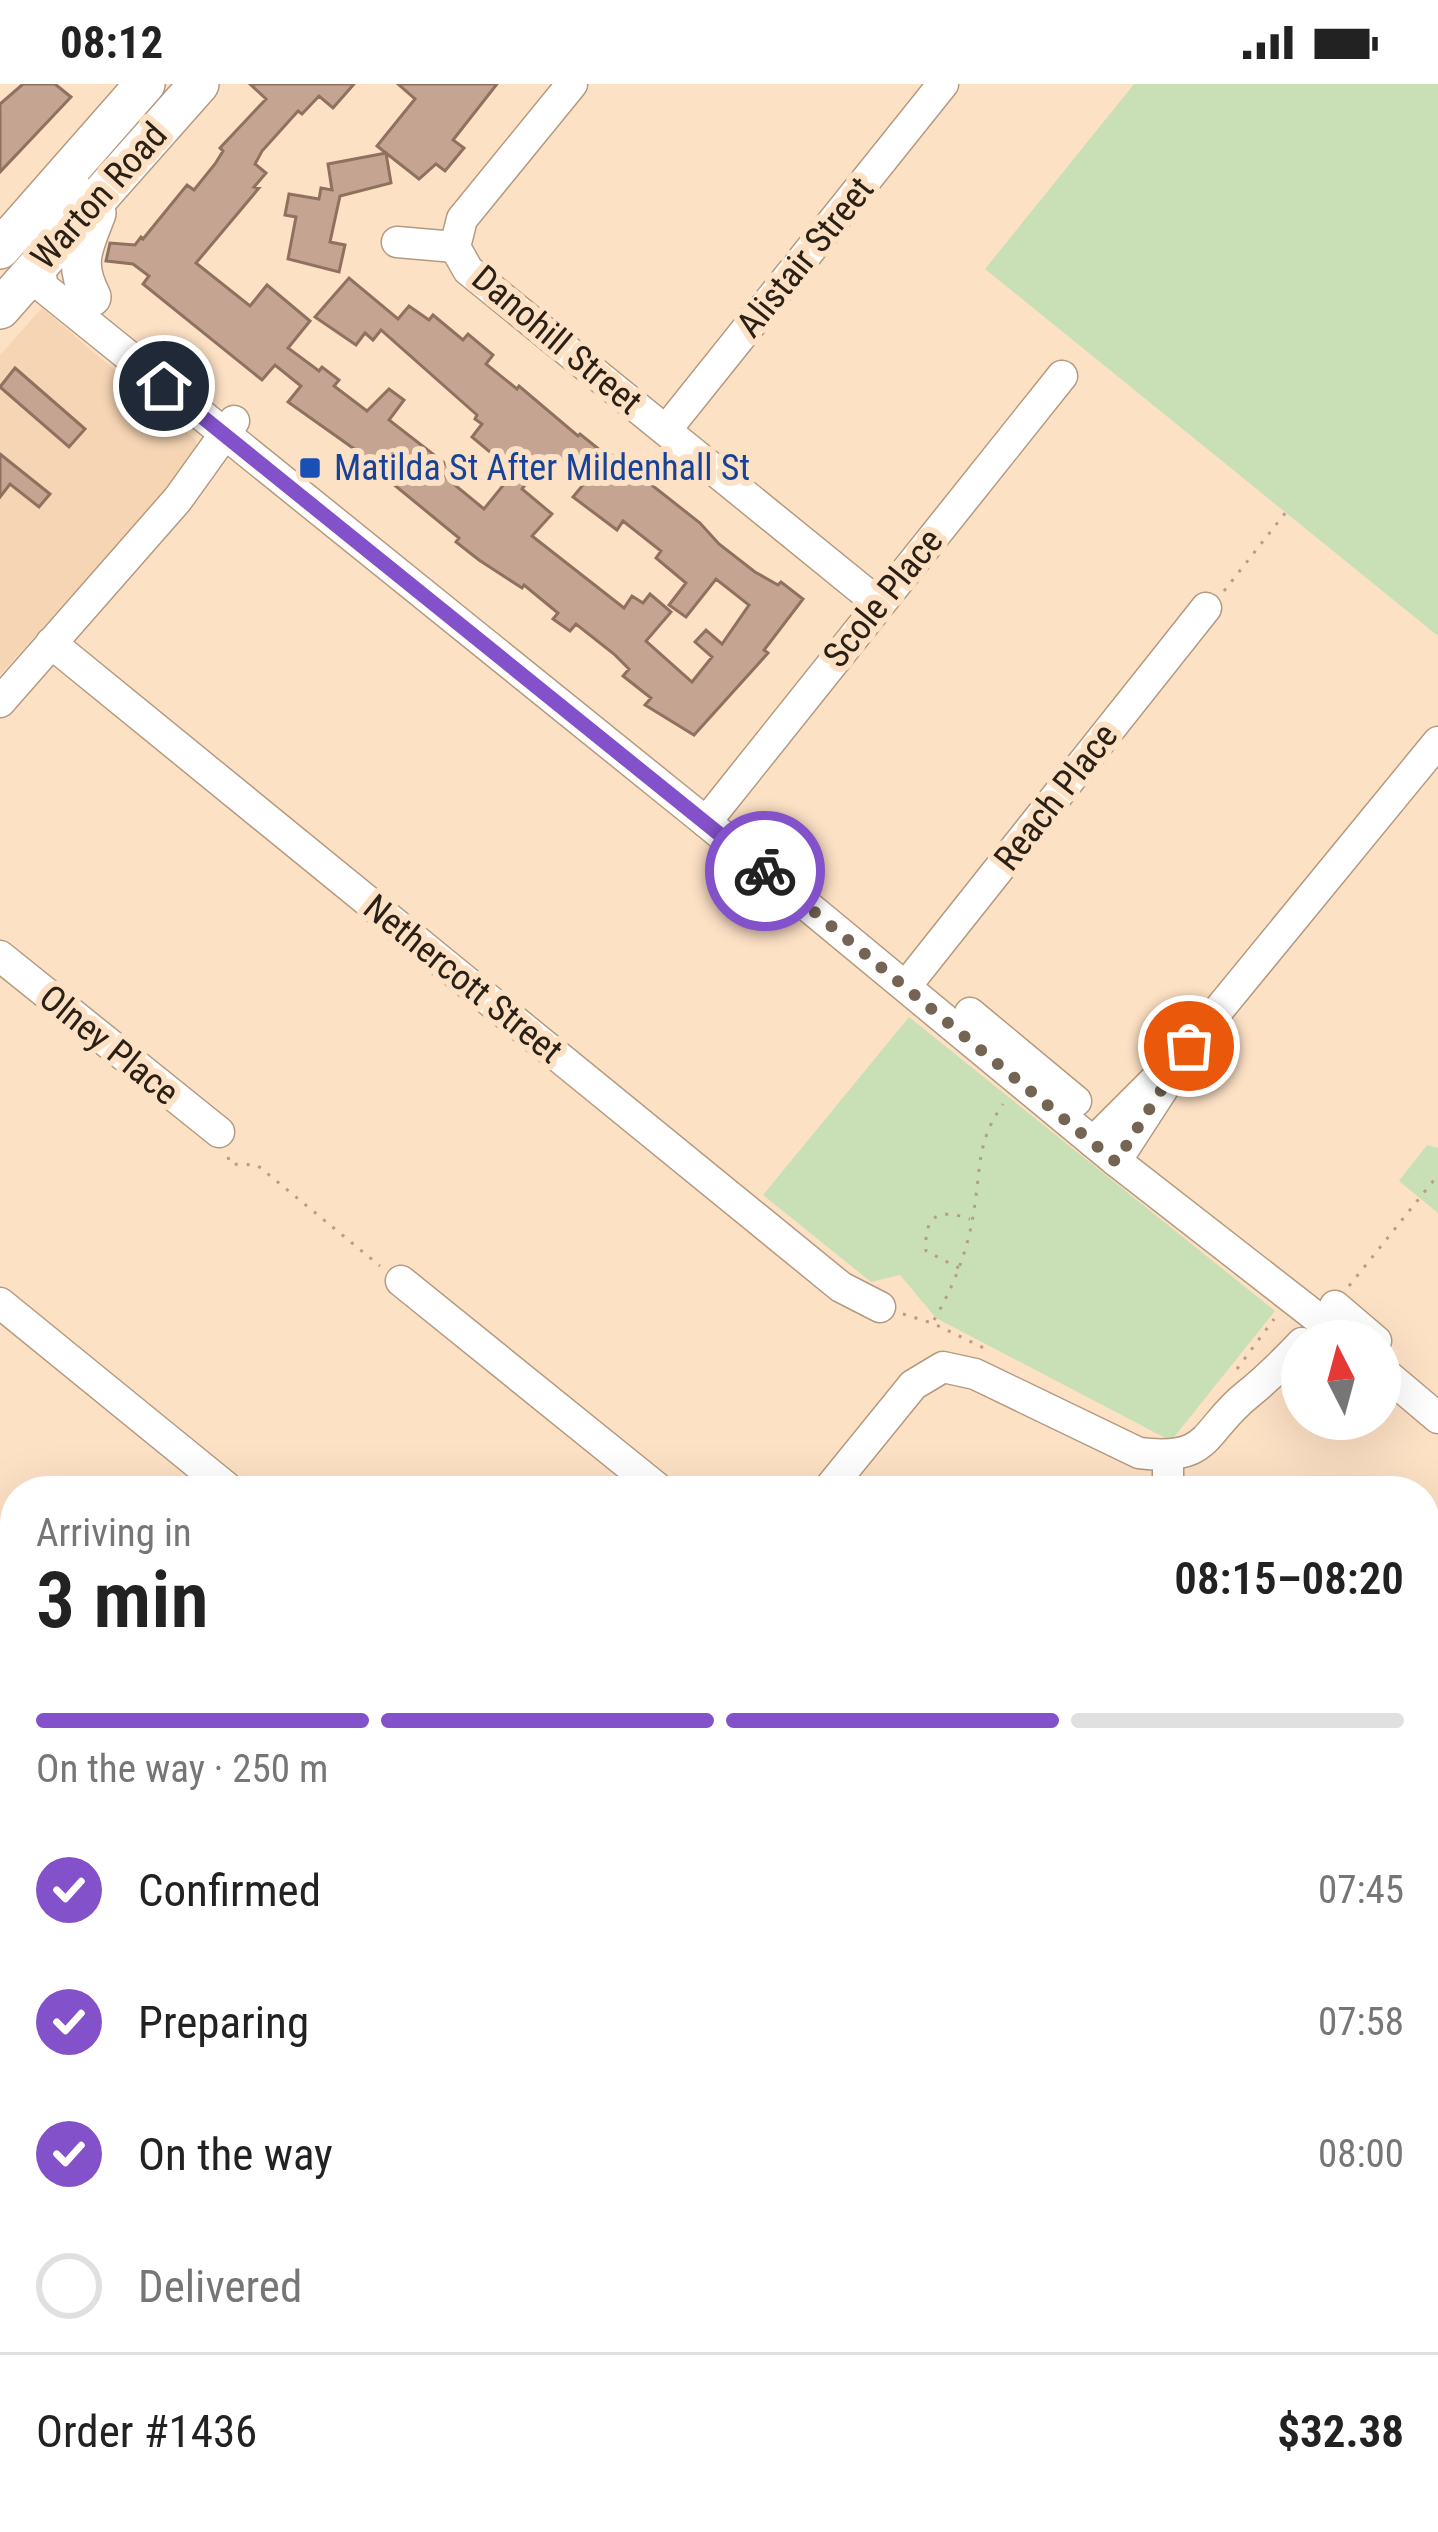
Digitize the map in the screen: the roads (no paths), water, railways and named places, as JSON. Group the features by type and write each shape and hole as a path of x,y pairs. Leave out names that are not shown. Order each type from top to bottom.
{"main road":[{"name":"Warton Road","path":"0,249 146,84"},
{"name":"Warton Road","path":"0,309 19,266 104,190 199,84"},
{"path":"91,297 79,273 80,260 104,190"}],"street":[{"path":"19,266 141,114 146,84"},
{"name":"Danohill Street","path":"572,84 462,220 455,247 468,270 878,603"},
{"name":"Alistair Street","path":"666,430 943,84"},
{"path":"397,242 455,247"},
{"path":"19,266 64,274 236,432"},
{"path":"19,266 236,432 711,815 1316,1318 1261,1387 1237,1389 1216,1432 1192,1449 1168,1456 1139,1453 975,1374 943,1367 913,1385 838,1476"},
{"name":"Scole Place","path":"711,815 1062,376"},
{"path":"0,702 178,500 214,474 236,432"},
{"name":"Reach Place","path":"913,979 1206,608"},
{"name":"Nethercott Street","path":"51,643 842,1287 880,1307"},
{"path":"1111,1144 1438,742"},
{"name":"Olney Place","path":"0,956 219,1132"},
{"path":"400,1281 642,1476"},
{"path":"0,1303 213,1476"},
{"path":"1401,1363 1438,1394"},
{"path":"1401,1387 1438,1418"},
{"path":"1168,1456 1168,1476"}],"place":[{"name":"Matilda St After Mildenhall St","path":"310,468"}]}
